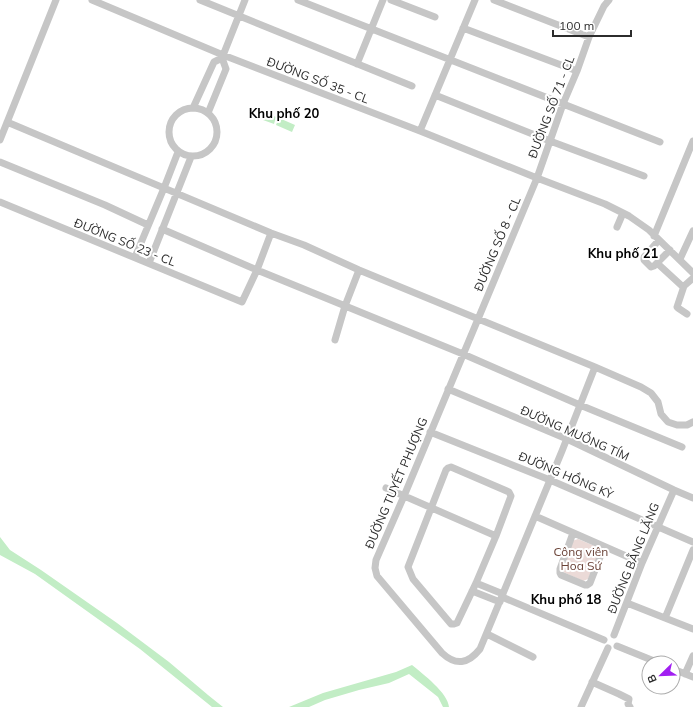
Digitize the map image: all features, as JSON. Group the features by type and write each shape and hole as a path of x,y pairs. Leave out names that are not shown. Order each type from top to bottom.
{"street":[{"path":"0,140 56,0"},
{"name":"ĐƯỜNG SỐ 35 - CL","path":"92,0 223,56 420,131 605,204 629,216 657,238 693,273"},
{"path":"200,0 412,86"},
{"path":"193,108 214,62 223,56 245,0"},
{"path":"298,0 660,142"},
{"path":"357,64 382,0"},
{"path":"391,0 435,17"},
{"path":"420,131 475,0"},
{"path":"494,0 589,37"},
{"name":"ĐƯỜNG SỐ 71 - CL","path":"537,178 563,104 589,37 608,0"},
{"path":"463,28 577,71"},
{"path":"208,113 226,69 223,56"},
{"path":"435,95 550,141 644,176"},
{"path":"193,108 201,109 208,113 216,126 217,134 216,142 212,148 206,153 191,157 178,152 172,144 169,136 169,128 177,113 185,109 193,108"},
{"path":"7,122 641,387 650,393 658,402 661,414 668,422 678,425 687,425 693,422"},
{"path":"670,250 654,266 651,267 644,260 644,257 657,238 693,141"},
{"path":"135,257 178,152"},
{"path":"149,263 191,157"},
{"path":"0,162 105,205 148,225"},
{"name":"ĐƯỜNG SỐ 8 - CL","path":"463,354 537,178"},
{"name":"ĐƯỜNG SỐ 23 - CL","path":"0,202 242,302 257,270"},
{"path":"617,227 623,213"},
{"path":"162,229 257,270 463,354 580,405 682,446"},
{"path":"680,259 693,231"},
{"path":"257,270 271,233"},
{"path":"657,263 682,286 684,286"},
{"path":"335,340 345,306 359,270"},
{"path":"687,314 677,307 684,286 693,278"},
{"name":"ĐƯỜNG TUYẾT PHƯỢNG","path":"463,354 376,560 375,568 377,576 442,653 455,662 463,662 475,656 480,650 567,440 595,367"},
{"name":"ĐƯỜNG MUỒNG TÍM","path":"448,389 567,440 693,498"},
{"name":"ĐƯỜNG HỒNG KỲ","path":"430,432 550,480 693,542"},
{"path":"451,467 509,492 511,496 496,536 457,623 451,624 413,579 408,567 448,468 451,467"},
{"path":"386,488 496,536"},
{"name":"ĐƯỜNG BẰNG LĂNG","path":"614,635 642,563 674,490"},
{"path":"535,516 642,563"},
{"path":"573,533 560,569 561,575 584,585 590,583 604,547"},
{"path":"665,618 693,550"},
{"path":"476,583 502,597 604,640"},
{"path":"472,591 502,597"},
{"path":"626,603 693,629"},
{"path":"487,634 533,657"},
{"path":"604,640 607,636 614,635 618,640 617,646"},
{"path":"604,640 605,645 608,648"},
{"path":"608,648 617,646 641,656"},
{"path":"581,707 608,648"},
{"path":"685,674 693,656"},
{"path":"681,672 693,677"},
{"path":"592,682 629,699 628,704 630,707"}],"green space":[{"name":"Công viên Hoa Sứ","path":"578,539 597,547 599,551 588,579 583,581 563,572 572,541"}],"shaded area":[{"path":"266,113 276,117 274,124 263,120"},
{"path":"279,118 295,125 292,132 276,125"},
{"path":"0,537 10,550 117,623 169,662 223,707 212,707 140,649 35,574 0,555"},
{"path":"412,665 440,690 448,702 449,707 443,707 438,697 409,674 389,683 325,700 309,707 289,707 323,693 396,672"}],"district":[{"name":"Khu phố 20","path":"284,113"},
{"name":"Khu phố 21","path":"623,253"},
{"name":"Khu phố 18","path":"566,599"}]}
